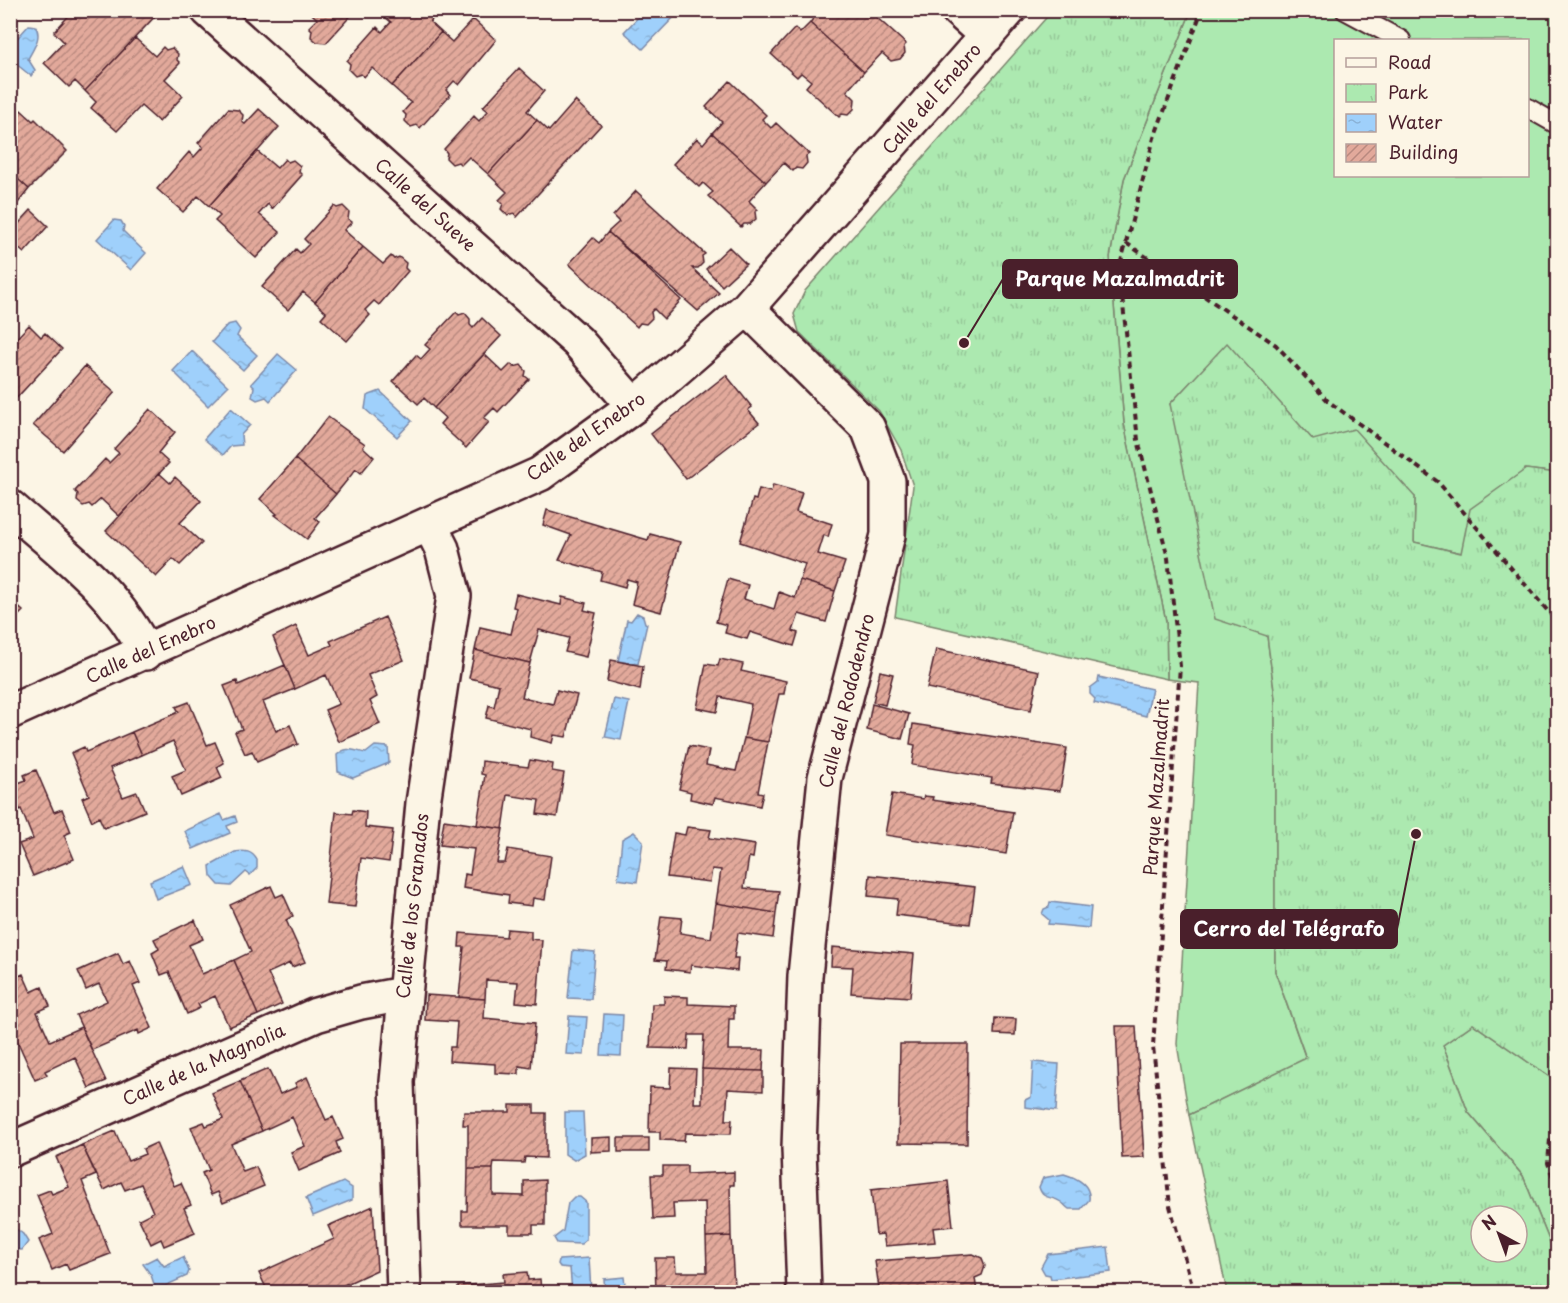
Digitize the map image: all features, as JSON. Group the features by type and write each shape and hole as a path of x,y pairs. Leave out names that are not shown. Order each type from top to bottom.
{"street":[{"name":"Calle del Sueve","path":"208,10 578,342 634,406"},
{"path":"958,10 987,36"},
{"name":"Calle del Enebro","path":"10,712 146,653 540,474 634,406 747,308 1009,10"},
{"name":"Calle del Rododendro","path":"747,308 868,429 888,481 888,535 824,790 805,976 799,1148 804,1293"},
{"path":"10,507 106,592 136,633 146,653"},
{"name":"Calle de los Granados","path":"404,1293 397,1082 403,994 423,803 454,596 442,549 430,525"},
{"name":"Calle de la Magnolia","path":"10,1150 316,1016 361,1002 403,994"}],"lane":[{"path":"1346,10 1399,39"},
{"path":"1529,109 1557,125"}],"path":[{"name":"Parque Mazalmadrit","path":"1194,1293 1170,1206 1153,1046 1180,666 1168,558 1138,440 1119,269 1154,138 1202,10"},
{"path":"1126,243 1276,345 1328,401 1438,482 1557,623"},
{"path":"1557,1133 1550,1139 1548,1163 1557,1191"}],"green space":[{"path":"1053,10 1191,11 1124,179 1110,257 1124,424 1166,621 1167,679 895,617 913,486 901,450 879,411 799,332 794,314 805,291"},
{"path":"1191,11 1557,11 1557,473 1525,469 1462,553 1414,542 1415,497 1313,440 1227,344 1170,404 1267,636 1275,698 1275,971 1306,1059 1189,1115 1177,1044 1199,683 1167,679 1166,621 1124,424 1110,257 1124,179"},
{"path":"1227,343 1313,440 1354,429 1415,497 1414,542 1461,553 1470,509 1526,469 1557,473 1557,1082 1473,1024 1443,1045 1468,1112 1523,1176 1557,1260 1557,1292 1227,1292 1189,1115 1306,1058 1275,971 1275,698 1267,636 1215,619 1170,404"},
{"path":"1473,1024 1557,1082 1557,1260 1523,1176 1468,1112 1443,1045"}],"water":[{"path":"644,11 669,11 675,16 643,49 624,32"},
{"path":"29,25 35,26 38,34 28,59 35,70 31,76 10,59 11,45"},
{"path":"114,220 121,221 124,226 123,231 146,253 131,270 97,239"},
{"path":"235,323 240,330 237,336 257,355 243,370 212,342 227,325"},
{"path":"192,351 228,386 208,406 173,371"},
{"path":"278,354 297,370 270,401 266,397 257,400 252,397 254,387 251,384"},
{"path":"380,391 412,421 397,437 365,409 367,396"},
{"path":"231,408 250,425 241,435 242,445 231,446 223,455 204,439"},
{"path":"637,613 643,616 647,624 638,664 618,661 627,620 631,621"},
{"path":"1099,677 1152,689 1146,716 1094,703 1095,699 1090,694 1090,688 1098,682"},
{"path":"614,699 629,702 621,740 605,737"},
{"path":"375,746 388,747 389,763 353,778 338,772 337,755 341,752 351,750 366,753"},
{"path":"221,814 224,820 235,816 237,822 227,826 230,833 193,849 185,831"},
{"path":"634,832 643,841 637,882 618,879 622,839"},
{"path":"245,851 253,855 257,860 257,868 250,875 246,872 231,886 219,885 211,876 210,866 235,852"},
{"path":"184,866 192,885 156,899 150,881"},
{"path":"1050,902 1091,907 1089,928 1048,924 1049,920 1042,914 1044,909 1049,907"},
{"path":"573,950 595,952 591,999 568,998"},
{"path":"604,1014 623,1015 621,1056 601,1055"},
{"path":"569,1016 587,1017 584,1055 566,1054"},
{"path":"1033,1062 1059,1064 1056,1111 1025,1107 1025,1100 1031,1097"},
{"path":"565,1112 583,1112 585,1154 574,1160 565,1154"},
{"path":"1064,1174 1079,1180 1088,1190 1089,1200 1081,1209 1069,1209 1061,1202 1045,1196 1039,1187 1043,1178"},
{"path":"343,1182 352,1188 352,1200 313,1216 306,1198"},
{"path":"574,1197 580,1197 586,1202 586,1240 581,1244 557,1243 554,1238 563,1231 568,1203"},
{"path":"11,1208 14,1213 13,1227 23,1234 28,1242 22,1250 11,1249"},
{"path":"1108,1247 1111,1272 1051,1279 1041,1267 1048,1254"},
{"path":"157,1257 164,1266 183,1257 189,1271 187,1276 156,1290 151,1275 143,1264"},
{"path":"589,1258 591,1292 572,1292 570,1268 560,1267 559,1260"},
{"path":"624,1277 626,1292 605,1292 604,1279"}],"building":[{"path":"74,10 82,10 88,16 93,10 161,10 85,91 75,81 69,87 44,63 64,42 54,32"},
{"path":"308,10 356,10 326,43 317,42 311,37 312,30 309,27 317,19"},
{"path":"393,10 440,10 430,22 441,32 392,86 372,68 364,77 361,74 355,76 349,70 350,64 347,61 377,27 382,32 391,22 386,18"},
{"path":"819,10 861,10 869,18 873,14 906,44 905,53 900,59 891,61 882,53 864,72 810,23"},
{"path":"473,19 496,40 459,85 454,81 446,90 450,95 420,128 417,125 411,127 405,121 406,115 403,112 411,103 392,86 441,32 452,42"},
{"path":"810,23 864,72 847,91 855,99 854,109 848,115 842,114 839,117 806,87 811,81 801,73 797,77 771,54 795,28 800,33"},
{"path":"135,38 155,56 163,47 166,50 172,48 178,54 177,60 180,63 165,79 183,96 159,122 141,106 117,131 91,108 96,102 85,91"},
{"path":"519,68 544,91 527,111 537,120 488,174 469,157 461,165 458,162 452,164 446,158 447,153 444,149 474,116 479,121 488,111 483,107"},
{"path":"730,81 766,115 762,119 771,128 776,123 809,154 806,156 807,163 802,169 796,168 793,171 784,163 766,182 712,133 722,122 706,107"},
{"path":"575,101 601,125 517,217 514,213 507,215 501,209 503,204 499,200 507,192 488,174 537,120 549,131"},
{"path":"228,109 238,110 243,115 242,122 245,124 259,109 279,127 209,206 198,196 183,212 157,189 189,152 194,157 203,147 198,143"},
{"path":"21,110 33,121 35,119 67,151 29,189 10,172 10,122"},
{"path":"712,133 766,182 749,201 758,210 755,212 756,219 750,224 744,224 741,227 708,196 713,192 703,183 699,187 673,164 697,138 703,144"},
{"path":"257,151 277,168 285,159 288,162 293,160 300,166 299,172 302,175 272,209 268,204 259,214 280,232 256,258 215,221 220,216 209,206"},
{"path":"10,172 29,189 10,213"},
{"path":"636,191 705,254 702,256 703,263 698,268 692,268 719,293 698,311 608,232 619,222 613,216"},
{"path":"334,206 337,208 343,206 349,212 348,219 352,222 344,230 363,247 315,302 303,292 288,310 262,287 296,249 300,253 309,244 304,239"},
{"path":"31,210 48,226 24,253 10,241 10,233"},
{"path":"608,232 681,300 664,319 654,309 651,312 652,318 646,324 640,323 637,327 569,264 593,238 599,243"},
{"path":"363,247 383,264 391,256 394,259 399,257 406,263 405,268 408,271 379,305 374,301 365,310 370,315 347,341 321,318 326,312 315,302"},
{"path":"729,247 746,264 722,286 706,269"},
{"path":"456,312 459,315 465,313 473,328 482,318 501,336 434,408 424,398 418,404 393,381 416,355 421,359 430,349 425,345"},
{"path":"29,325 41,337 45,333 62,349 10,405 10,345"},
{"path":"484,354 503,372 511,364 514,367 521,365 526,371 525,376 529,379 498,412 494,408 484,418 489,422 466,448 440,424 445,418 434,408"},
{"path":"85,366 115,392 63,451 33,425"},
{"path":"726,375 752,407 748,410 759,423 686,479 651,434"},
{"path":"150,409 175,432 158,453 169,463 119,516 101,499 92,507 89,504 83,506 77,501 78,494 75,491 105,459 109,463 119,453 114,449"},
{"path":"328,417 365,444 363,447 374,457 361,473 356,469 336,494 295,459"},
{"path":"295,459 336,494 315,518 320,522 307,539 275,515 277,514 260,499"},
{"path":"159,473 170,483 175,477 201,501 180,523 202,543 180,565 173,559 156,577 106,531"},
{"path":"773,485 802,493 796,512 832,524 828,537 824,535 818,554 845,562 835,591 800,580 805,564 740,542 753,499 756,500 759,489 771,492"},
{"path":"547,510 648,540 650,534 680,542 661,612 632,604 637,582 627,579 625,587 600,580 602,572 559,560 571,535 543,525"},
{"path":"728,579 748,585 744,599 774,609 779,592 795,598 800,580 835,591 826,622 799,614 793,631 798,633 794,646 750,632 747,639 725,633 727,625 716,622"},
{"path":"516,594 561,605 562,597 586,603 584,610 596,613 586,657 565,652 569,638 539,630 530,663 475,650 480,627 511,634 517,608 513,607"},
{"path":"13,602 23,611 10,624 10,604"},
{"path":"385,617 404,660 368,675 377,697 370,701 380,724 339,742 325,710 339,704 326,675 295,689 273,637 296,626 309,655 332,645 330,641"},
{"path":"936,649 1039,671 1031,710 927,688"},
{"path":"475,650 530,663 522,697 553,704 557,690 577,695 566,737 554,735 552,743 530,737 531,729 486,718 489,705 494,707 499,685 469,678"},
{"path":"720,659 743,664 741,671 786,681 784,694 779,694 768,742 744,738 751,704 720,697 717,712 697,708 706,664 718,666"},
{"path":"611,660 643,666 640,690 607,681"},
{"path":"285,665 295,689 263,702 276,731 290,725 298,744 257,762 252,751 245,754 235,732 242,729 224,686 237,681 238,685"},
{"path":"880,671 893,674 885,705 873,702"},
{"path":"189,702 207,745 215,742 224,763 217,767 222,778 181,796 172,776 186,770 173,741 142,755 132,732 179,712 176,707"},
{"path":"872,704 909,714 902,739 867,730"},
{"path":"913,724 1067,748 1060,791 991,783 992,778 912,765 915,745 910,744"},
{"path":"132,732 142,755 110,768 123,797 137,792 145,811 104,828 99,817 92,821 82,798 89,795 71,753 84,747 86,752"},
{"path":"744,738 768,742 758,792 763,793 760,806 715,797 713,804 690,799 691,792 679,789 689,746 709,750 706,765 736,771"},
{"path":"530,760 553,764 552,771 564,773 557,817 537,814 539,800 508,795 503,829 477,825 485,775 481,774 482,761 528,767"},
{"path":"36,770 54,812 62,809 71,832 64,835 74,859 33,876 19,844 33,839 21,809 10,814 10,786 26,780 24,775"},
{"path":"892,794 923,799 924,796 933,797 932,800 1013,812 1006,854 885,835"},
{"path":"353,810 366,812 365,827 393,830 389,862 361,858 355,907 326,904 336,812 352,814"},
{"path":"444,820 503,829 497,863 505,863 508,849 551,856 545,900 533,898 532,906 508,903 509,895 463,888 465,874 470,875 474,849 440,845"},
{"path":"687,827 711,830 709,838 755,845 753,858 749,857 744,888 779,891 776,913 716,903 721,870 712,869 710,882 667,877 674,833 685,835"},
{"path":"870,875 975,887 970,924 896,915 898,899 868,896"},
{"path":"271,886 276,897 283,894 293,916 286,920 305,962 292,967 290,963 268,973 282,1004 258,1015 234,960 251,952 230,905"},
{"path":"716,903 776,913 773,938 738,933 734,958 738,958 737,971 691,965 690,972 666,969 667,961 655,960 661,916 682,918 680,933 711,938"},
{"path":"195,920 203,939 189,945 202,974 234,960 258,1015 229,1027 215,996 198,1004 200,1008 187,1014 169,972 161,975 152,953 159,949 154,939"},
{"path":"507,929 531,931 531,939 542,940 537,1004 516,1002 518,982 486,980 485,999 459,997 464,947 459,947 460,933 506,937"},
{"path":"832,947 914,954 910,997 851,993 853,967 831,966"},
{"path":"118,953 123,964 130,961 140,983 133,986 152,1028 139,1034 138,1030 92,1050 76,1015 107,1001 99,984 86,990 78,971"},
{"path":"23,974 31,992 42,987 50,1006 37,1012 50,1041 81,1027 106,1081 89,1088 75,1057 45,1071 47,1075 35,1080 16,1038 10,1041 10,980"},
{"path":"426,995 485,999 484,1018 535,1023 531,1068 519,1066 519,1074 495,1073 495,1064 449,1061 450,1047 455,1047 457,1022 425,1020"},
{"path":"664,996 688,997 688,1004 734,1006 734,1019 729,1019 728,1050 764,1050 763,1071 702,1069 704,1035 689,1035 688,1049 650,1048 652,1004 664,1004"},
{"path":"995,1018 1016,1019 1015,1035 994,1034"},
{"path":"1116,1026 1136,1026 1144,1157 1122,1158"},
{"path":"900,1044 968,1044 967,1144 898,1143"},
{"path":"671,1068 696,1069 694,1103 702,1103 702,1069 763,1071 763,1091 728,1089 726,1120 732,1120 731,1134 685,1133 684,1141 660,1140 660,1132 649,1132 650,1087 670,1088"},
{"path":"268,1069 280,1094 297,1087 295,1083 307,1077 326,1120 333,1117 343,1139 336,1142 340,1153 299,1171 291,1152 305,1146 292,1117 262,1131 240,1081"},
{"path":"240,1081 262,1131 231,1144 243,1172 256,1167 264,1186 223,1203 218,1192 211,1195 202,1173 209,1170 191,1127 204,1122 206,1126 223,1119 212,1093"},
{"path":"510,1105 534,1105 534,1113 546,1113 546,1158 525,1157 524,1163 494,1162 493,1169 468,1169 468,1125 463,1125 464,1112 510,1112"},
{"path":"115,1131 128,1161 145,1154 143,1149 156,1143 174,1186 181,1183 191,1205 184,1208 195,1233 164,1246 161,1239 151,1244 139,1219 153,1212 141,1184 125,1190 121,1182 104,1190 82,1145"},
{"path":"611,1137 611,1151 591,1152 591,1138"},
{"path":"618,1138 649,1138 649,1152 618,1152"},
{"path":"82,1145 96,1175 82,1181 110,1254 69,1270 66,1264 52,1270 39,1240 53,1234 37,1195 50,1190 52,1194 69,1187 56,1157"},
{"path":"663,1166 687,1166 687,1174 734,1172 734,1185 730,1185 731,1236 706,1237 705,1202 673,1203 674,1218 653,1219 651,1175 663,1175"},
{"path":"468,1169 493,1169 493,1195 524,1196 524,1181 545,1180 545,1225 533,1225 533,1233 509,1233 509,1225 462,1225 462,1211 467,1211"},
{"path":"948,1181 953,1226 933,1228 935,1242 885,1246 883,1234 876,1235 871,1190"},
{"path":"373,1206 377,1270 329,1292 268,1292 259,1273 334,1239 328,1226"},
{"path":"731,1236 734,1286 738,1286 738,1292 656,1292 655,1258 675,1258 676,1272 707,1272 706,1237"},
{"path":"973,1254 982,1258 985,1266 982,1275 975,1278 977,1292 874,1292 879,1288 875,1261"},
{"path":"527,1272 528,1280 540,1279 541,1292 458,1292 458,1286 504,1282 503,1274"}],"place":[{"name":"Parque Mazalmadrit","path":"964,343"},
{"name":"Cerro del Telégrafo","path":"1416,834"}]}
